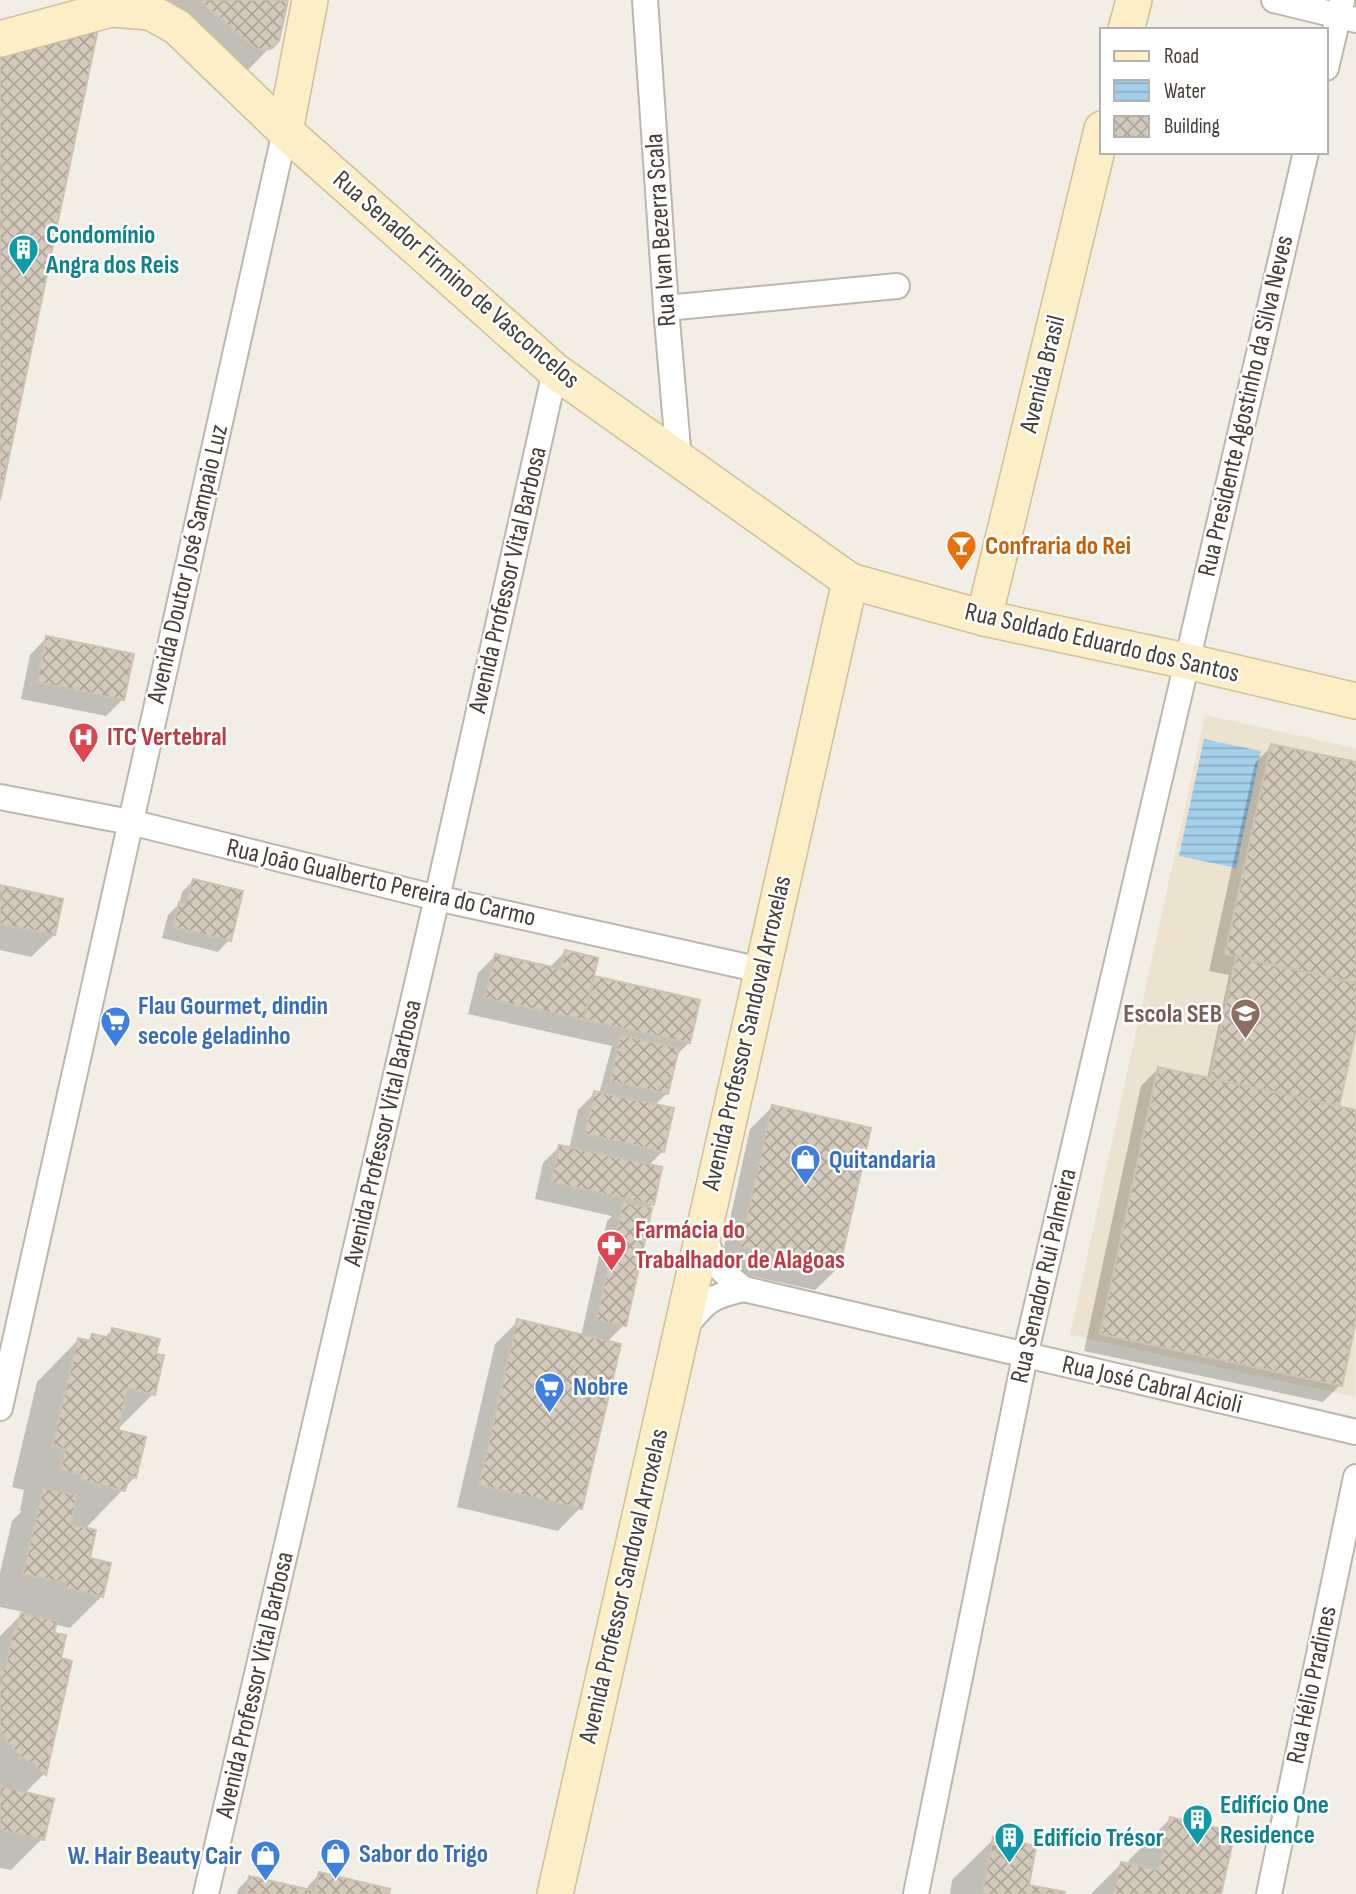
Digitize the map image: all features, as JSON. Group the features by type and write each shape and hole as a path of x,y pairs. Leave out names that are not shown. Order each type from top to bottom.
{"street":[{"path":"285,131 310,0"},
{"name":"Rua Ivan Bezerra Scala","path":"645,0 678,460"},
{"path":"1127,28 1134,0"},
{"path":"1274,0 1346,12 1328,62"},
{"name":"Rua Senador Firmino de Vasconcelos","path":"0,39 111,9 150,12 177,27 285,131 555,371 849,581"},
{"name":"Avenida Doutor José Sampaio Luz","path":"0,1408 285,131"},
{"name":"Avenida Brasil","path":"984,618 1100,137"},
{"name":"Rua Presidente Agostinho da Silva Neves","path":"1186,660 1306,154"},
{"path":"666,308 897,286"},
{"name":"Avenida Professor Vital Barbosa","path":"206,1894 437,898 555,371"},
{"name":"Rua Soldado Eduardo dos Santos","path":"849,581 984,618 1186,660 1356,701"},
{"name":"Avenida Professor Sandoval Arroxelas","path":"555,1894 849,581"},
{"name":"Rua Senador Rui Palmeira","path":"916,1894 1025,1356 1186,660"},
{"name":"Rua João Gualberto Pereira do Carmo","path":"0,797 130,822 437,898 761,970"},
{"name":"Rua José Cabral Acioli","path":"703,1230 711,1258 722,1272 744,1289 1356,1432"},
{"path":"680,1333 704,1303 723,1294 744,1289"},
{"name":"Rua Hélio Pradines","path":"1269,1894 1356,1477"}],"shaded area":[{"name":"Escola SEB","path":"1205,715 1356,748 1355,1397 1070,1335"}],"water":[{"path":"1204,739 1261,751 1236,868 1179,856"}],"building":[{"path":"198,0 288,0 279,41 272,48 255,48"},
{"name":"Condomínio Angra dos Reis","path":"99,24 0,500 0,54"},
{"path":"46,636 134,654 124,700 37,682"},
{"path":"1271,744 1356,762 1356,983 1225,954"},
{"path":"193,879 243,891 231,941 173,927 179,902 186,903"},
{"path":"0,885 63,899 55,935 0,924"},
{"path":"565,950 598,958 584,1020 484,998 495,954 561,969"},
{"path":"1236,957 1356,983 1356,1030 1339,1106 1210,1078"},
{"path":"594,976 700,1000 690,1043 584,1020"},
{"path":"620,1035 679,1048 668,1094 610,1081"},
{"path":"1158,1067 1356,1110 1356,1321 1342,1386 1100,1334"},
{"path":"594,1091 674,1108 664,1152 585,1134"},
{"name":"Quitandaria","path":"772,1105 871,1128 839,1269 740,1247"},
{"path":"559,1145 662,1167 654,1205 551,1182"},
{"path":"623,1202 652,1208 626,1326 596,1320"},
{"name":"Nobre","path":"517,1319 621,1344 582,1509 479,1485"},
{"path":"112,1328 160,1339 156,1354 164,1355 155,1395 128,1388 118,1430 146,1437 136,1478 129,1476 125,1491 81,1480 82,1475 60,1470 65,1449 52,1446 78,1338 90,1341 92,1334 110,1338"},
{"path":"43,1488 77,1495 71,1524 96,1530 90,1558 111,1563 103,1597 65,1588 66,1583 23,1574"},
{"path":"21,1613 57,1621 54,1633 66,1635 61,1658 72,1661 46,1775 21,1757 0,1730 0,1668 5,1669 14,1628 17,1629"},
{"path":"0,1786 54,1799 44,1840 0,1830"},
{"name":"Edifício One Residence","path":"1170,1817 1235,1832 1221,1894 1113,1894 1121,1862 1158,1870"},
{"name":"Edifício Trésor","path":"993,1837 1036,1846 1029,1885 1065,1892 1064,1894 982,1894"},
{"name":"Sabor do Trigo","path":"319,1872 390,1889 389,1894 314,1894"},
{"name":"W. Hair Beauty Cair","path":"249,1876 315,1891 314,1894 245,1894"}],"place":[{"name":"Condomínio Angra dos Reis","path":"23,277"},
{"name":"Confraria do Rei","path":"962,573"},
{"name":"ITC Vertebral","path":"84,764"},
{"name":"Escola SEB","path":"1245,1041"},
{"name":"Flau Gourmet, dindin secole geladinho","path":"115,1048"},
{"name":"Quitandaria","path":"806,1187"},
{"name":"Farmácia do Trabalhador de Alagoas","path":"612,1272"},
{"name":"Nobre","path":"550,1414"},
{"name":"Edifício One Residence","path":"1197,1847"},
{"name":"Edifício Trésor","path":"1010,1865"},
{"name":"Sabor do Trigo","path":"336,1881"},
{"name":"W. Hair Beauty Cair","path":"265,1883"}]}
